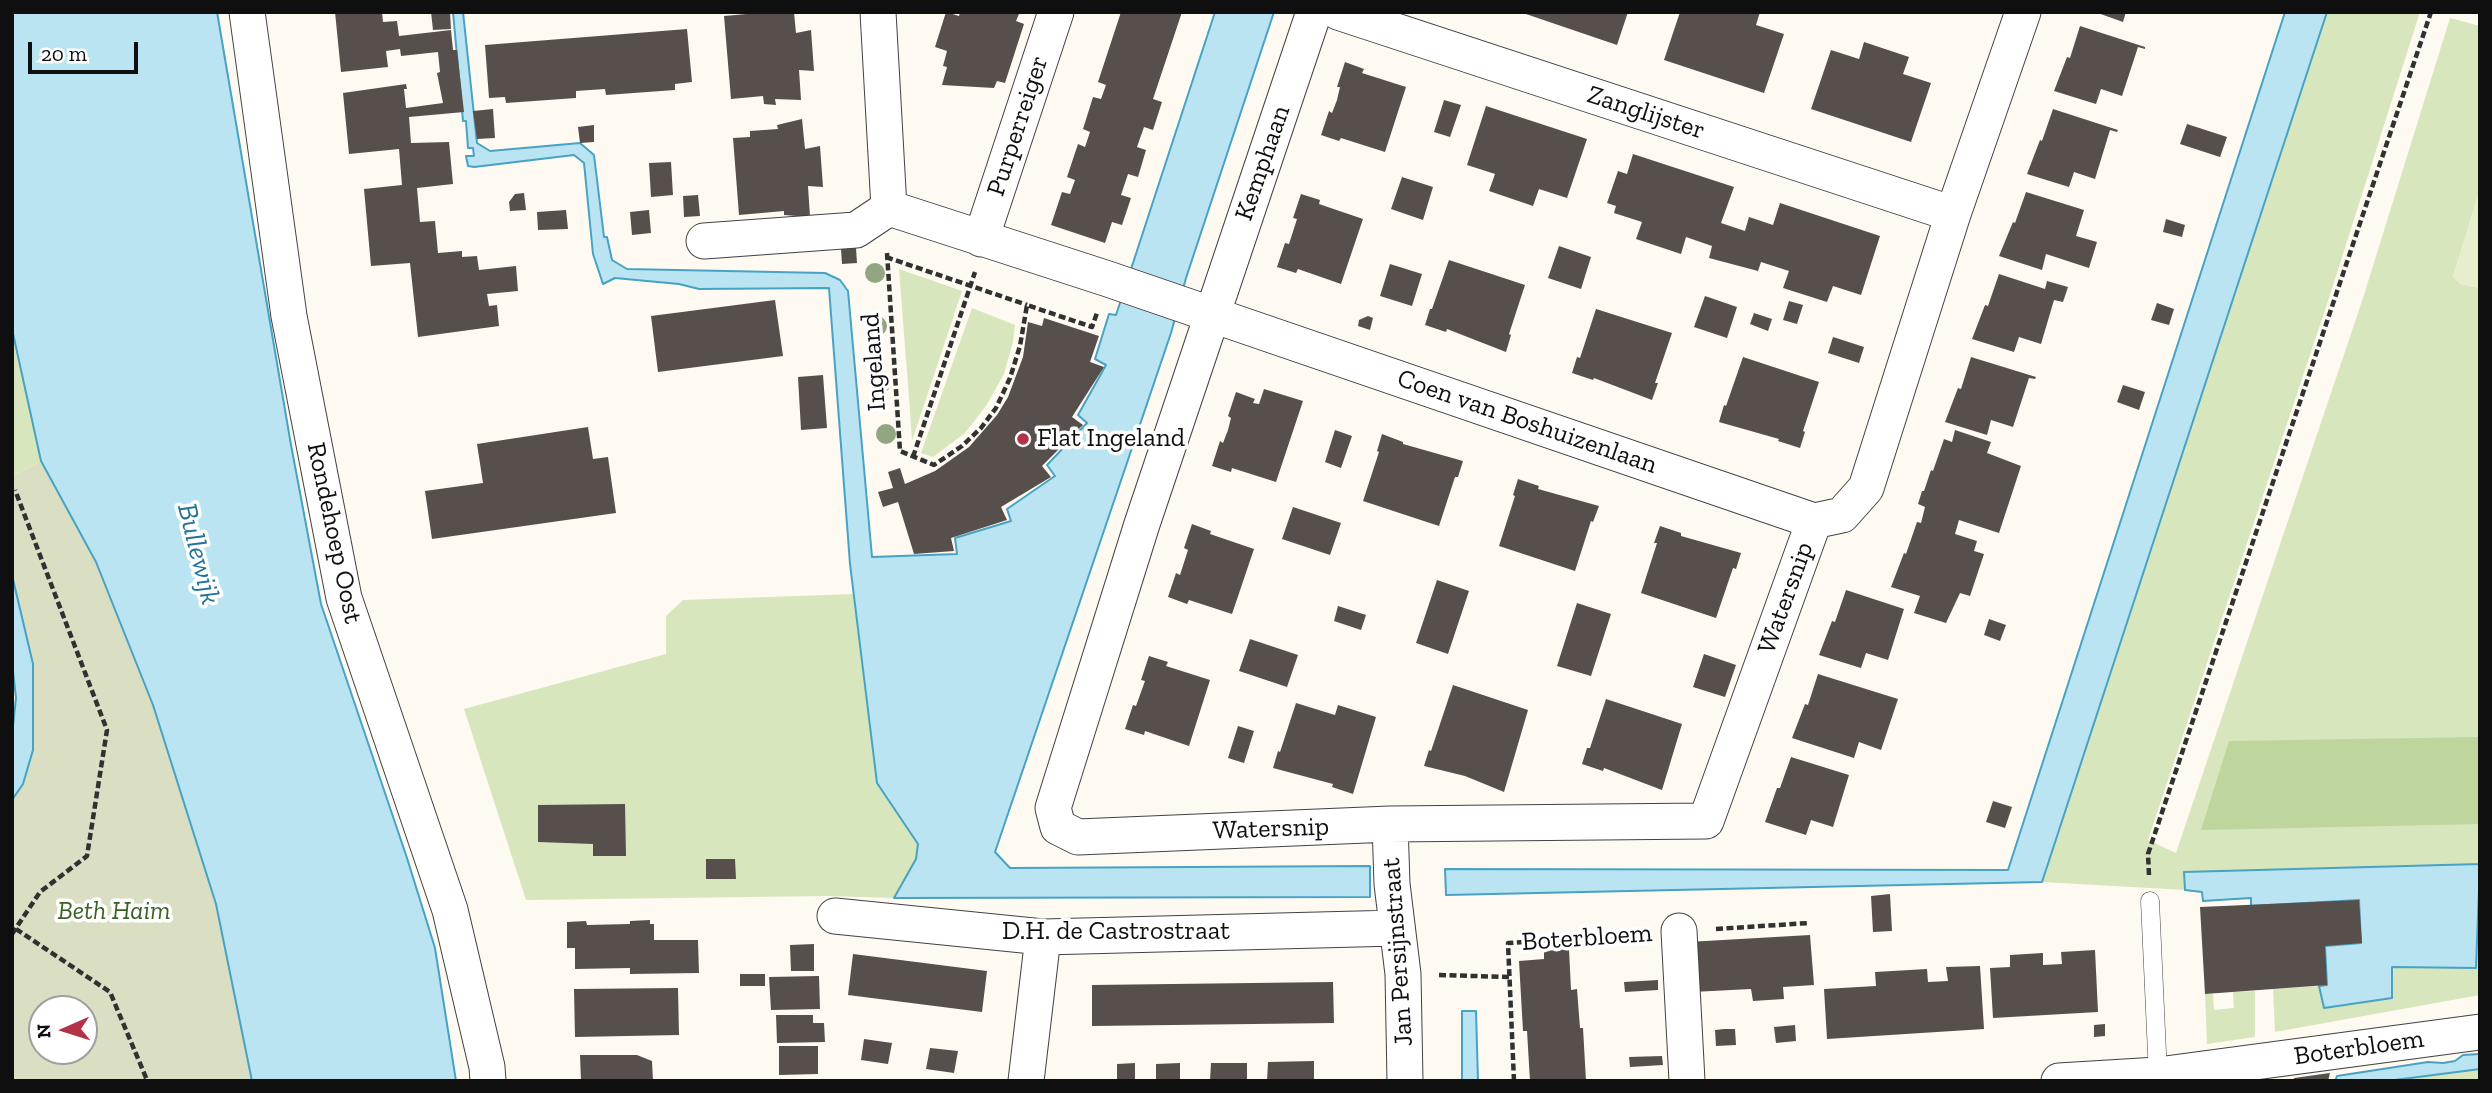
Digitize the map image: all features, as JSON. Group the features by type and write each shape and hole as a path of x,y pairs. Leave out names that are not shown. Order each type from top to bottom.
{"street":[{"name":"Rondehoep Oost","path":"247,12 289,316 344,598 450,910 488,1081"},
{"path":"704,242 856,230 889,208 878,12"},
{"name":"Purperreiger","path":"983,240 1056,12"},
{"name":"Kemphaan","path":"1198,310 1314,12"},
{"name":"Zanglijster","path":"1338,12 1953,214"},
{"path":"1814,521 1842,515 1866,488 1953,214 2023,12"},
{"name":"Coen van Boshuizenlaan","path":"889,208 1198,310 1814,521"},
{"name":"Watersnip","path":"1198,310 1142,524 1053,808 1058,827 1078,836 1390,824 1706,821 1814,521"},
{"name":"Jan Persijnstraat","path":"1390,824 1392,884 1403,974 1405,1081"},
{"name":"D.H. de Castrostraat","path":"835,916 1043,937 1397,928"},
{"name":"Boterbloem","path":"1679,931 1687,1081"},
{"path":"1026,1081 1043,937"},
{"name":"Boterbloem","path":"2059,1081 2156,1077 2480,1032"}],"lane":[{"path":"2150,901 2156,1077"}],"path":[{"path":"2150,901 2148,854 2431,12"},
{"name":"Ingeland","path":"889,208 886,257 900,450 913,457 983,240"},
{"path":"886,257 1092,327 1115,282"},
{"path":"913,457 934,465 962,446 981,428 996,408 1010,378 1020,346 1027,305"},
{"path":"15,490 107,730 87,856 40,892 14,931 110,992 147,1080 144,1081"},
{"name":"Boterbloem","path":"1514,1081 1508,943 1809,923"},
{"path":"1403,974 1511,977"}],"green space":[{"path":"2327,12 2420,12 2330,295 2148,840 2176,853 2363,298 2450,18 2480,26 2480,189 2453,277 2461,284 2480,288 2480,864 2184,872 2185,890 2042,882"},
{"path":"2480,189 2480,288 2461,284 2453,277"},
{"path":"899,269 962,291 912,441 910,411"},
{"path":"972,308 1015,325 1013,342 1004,374 986,406 965,433 933,457 921,453"},
{"path":"12,329 41,461 12,476"},
{"name":"Beth Haim","path":"41,461 96,562 153,705 216,904 252,1081 12,1081 12,800 23,784 33,750 33,664 12,575 12,476"},
{"path":"854,594 877,783 918,844 916,859 894,898 825,896 526,900 464,709 666,654 666,616 683,600"},
{"path":"2480,737 2480,824 2201,830 2229,741"},
{"path":"2480,890 2480,995 2275,1032 2273,989 2319,986 2324,1008 2391,998 2392,966 2475,968"},
{"path":"2255,991 2255,1037 2207,1044 2205,994 2213,994 2214,1010 2234,1008 2233,992"},
{"path":"2480,1069 2480,1081 2387,1081 2456,1072"}],"water":[{"name":"Bullewijk","path":"12,12 217,12 321,604 435,948 456,1081 252,1081 216,904 153,705 96,562 41,461 12,329"},
{"path":"453,12 463,12 477,143 490,151 580,143 594,155 604,237 607,237 612,260 627,269 825,273 840,280 848,291 872,557 957,554 955,538 1011,521 1007,509 1055,476 1047,465 1087,423 1078,415 1106,365 1095,359 1109,314 1116,315 1215,12 1274,12 1186,278 1171,333 995,852 1010,868 1370,866 1370,897 894,898 916,859 918,844 877,783 850,564 829,288 699,289 679,284 615,278 603,284 593,254 584,163 574,155 468,166 466,156 474,156 473,148 468,148 466,121 463,121"},
{"path":"2285,12 2327,12 2042,882 1446,895 1445,869 2008,870"},
{"path":"12,575 33,664 33,750 23,784 12,800 12,735 16,698 12,662"},
{"path":"2480,864 2476,968 2392,967 2392,998 2324,1008 2319,986 2327,985 2325,946 2361,943 2359,900 2251,906 2251,898 2203,901 2202,892 2185,890 2184,872"},
{"path":"1462,1011 1476,1011 1478,1081 1462,1081"},
{"path":"2480,1054 2480,1069 2387,1081 2335,1081 2337,1076 2428,1062 2443,1063 2455,1061 2463,1055"}],"building":[{"path":"335,12 382,12 383,22 397,21 399,36 451,30 453,50 457,50 464,112 409,117 411,143 449,142 453,184 417,188 420,222 435,221 438,253 462,251 462,257 477,256 479,270 516,266 518,291 487,294 489,306 497,305 499,326 418,337 410,263 371,266 364,189 402,185 399,149 349,154 343,93 406,84 406,108 443,103 437,73 440,72 438,52 401,56 400,49 386,51 388,67 341,72"},
{"path":"431,12 450,12 451,29 433,30"},
{"path":"794,12 796,33 811,30 814,71 799,70 801,100 775,99 776,105 764,104 763,96 731,99 724,16"},
{"path":"946,12 959,16 960,12 1019,14 1016,21 1024,24 1005,83 997,81 994,88 942,85 947,67 943,66 947,51 935,47"},
{"path":"1121,12 1182,12 1153,99 1162,102 1153,130 1144,127 1137,147 1146,150 1138,177 1128,174 1121,195 1131,198 1122,225 1112,222 1105,243 1051,225 1062,192 1070,194 1075,180 1067,177 1078,144 1085,147 1090,132 1083,129 1093,97 1101,99 1106,85 1098,82"},
{"path":"1520,12 1628,12 1617,45"},
{"path":"1680,12 1760,12 1756,25 1784,34 1764,93 1664,60"},
{"path":"2095,12 2126,12 2123,22"},
{"path":"2080,26 2145,47 2138,47 2122,96 2101,89 2096,104 2054,91 2067,57 2070,58"},
{"path":"687,29 692,82 675,84 675,90 606,95 605,89 576,91 576,98 506,103 505,97 489,98 485,45"},
{"path":"1864,42 1909,57 1903,74 1931,83 1911,142 1811,109 1831,50 1859,59"},
{"path":"1345,62 1364,69 1362,73 1406,87 1385,152 1341,138 1339,141 1321,135 1329,111 1332,113 1337,100 1340,87 1337,87"},
{"path":"1444,100 1461,105 1450,137 1434,132"},
{"path":"1486,106 1587,139 1567,198 1539,189 1533,206 1489,191 1495,174 1467,165"},
{"path":"493,109 495,138 477,139 473,111"},
{"path":"2053,109 2118,130 2110,130 2095,179 2074,172 2069,187 2027,174"},
{"path":"802,119 805,149 820,146 823,187 808,186 810,217 784,215 784,211 739,215 733,138 750,137 750,131 778,129 777,125"},
{"path":"2187,124 2227,137 2220,157 2180,144"},
{"path":"594,125 594,142 580,143 578,127"},
{"path":"1633,154 1734,187 1721,223 1745,231 1749,217 1773,225 1780,203 1880,236 1861,295 1833,286 1827,302 1783,288 1789,271 1761,262 1758,271 1709,258 1712,246 1686,237 1681,254 1636,239 1642,222 1614,213 1616,206 1607,203 1618,171 1627,174"},
{"path":"671,162 673,195 651,197 649,163"},
{"path":"1402,177 1433,187 1423,220 1391,209"},
{"path":"2026,192 2084,210 2076,236 2097,242 2089,268 2046,254 2042,270 1999,256"},
{"path":"524,193 526,210 510,211 509,202 515,194"},
{"path":"1301,194 1320,200 1319,204 1363,219 1341,284 1298,269 1296,273 1277,267 1285,243 1289,244 1297,219 1293,218"},
{"path":"698,195 700,216 684,217 683,196"},
{"path":"566,210 568,229 538,230 537,212"},
{"path":"649,210 651,233 632,235 630,212"},
{"path":"2166,219 2185,225 2182,237 2163,232"},
{"path":"1559,246 1591,257 1581,289 1548,278"},
{"path":"856,248 857,263 842,264 841,249"},
{"path":"1449,260 1525,285 1506,352 1447,329 1446,332 1425,325"},
{"path":"1390,264 1422,274 1412,306 1380,296"},
{"path":"1999,274 2045,289 2047,281 2068,287 2063,302 2054,300 2041,344 2019,337 2014,352 1972,339 1985,305 1988,306"},
{"path":"1705,296 1737,307 1727,338 1694,327"},
{"path":"775,300 783,356 658,372 651,316"},
{"path":"1789,301 1803,305 1797,324 1783,320"},
{"path":"2157,303 2174,309 2169,325 2151,320"},
{"path":"1596,309 1672,333 1652,400 1594,378 1593,380 1572,373 1577,357 1580,358"},
{"path":"1754,313 1772,319 1768,331 1750,324"},
{"path":"1368,316 1373,318 1370,330 1358,326 1359,320"},
{"name":"Flat Ingeland","path":"1044,318 1099,336 1090,362 1104,367 1072,417 1083,425 1042,466 1051,477 1001,507 1007,520 951,538 954,551 914,554 898,502 883,507 878,492 893,488 888,472 900,468 905,484 935,471 969,447 997,415 1008,397 1023,357 1028,322 1042,326"},
{"path":"1833,337 1864,347 1859,363 1828,353"},
{"path":"1743,357 1819,382 1800,448 1778,441 1779,439 1719,422"},
{"path":"1971,357 2036,377 2029,378 2013,427 1991,420 1987,435 1945,422 1958,388 1961,389"},
{"path":"823,375 827,428 801,430 798,377"},
{"path":"2123,385 2145,392 2139,410 2117,402"},
{"path":"1264,389 1303,401 1276,482 1232,468 1231,472 1212,466 1220,441 1223,443 1228,430 1231,418 1228,416 1236,392 1255,399 1253,403 1259,404"},
{"path":"588,427 593,459 608,457 616,513 432,539 425,491 483,483 477,444"},
{"path":"1335,430 1352,436 1341,468 1325,462"},
{"path":"1955,430 1991,442 1987,453 2021,466 1999,533 1959,520 1955,534 1977,541 1974,551 1984,554 1970,596 1960,593 1946,623 1914,613 1920,596 1891,587 1917,522 1921,523 1925,507 1918,504 1922,491 1931,470 1933,471 1944,439 1952,442"},
{"path":"1382,434 1403,444 1463,461 1439,526 1363,501"},
{"path":"1518,479 1539,486 1538,489 1599,506 1593,522 1591,521 1575,571 1499,546"},
{"path":"1293,507 1341,523 1330,555 1282,539"},
{"path":"1192,524 1211,531 1210,534 1254,549 1232,614 1189,600 1187,604 1168,597 1176,573 1180,575 1188,550 1184,548"},
{"path":"1660,526 1681,533 1681,536 1741,553 1716,618 1641,593"},
{"path":"1437,580 1469,591 1448,654 1416,643"},
{"path":"1846,590 1904,609 1888,660 1866,653 1861,668 1819,655 1832,621 1835,622"},
{"path":"1577,603 1611,614 1591,676 1557,666"},
{"path":"1338,606 1366,615 1361,630 1334,621"},
{"path":"1989,619 2006,625 2000,641 1984,635"},
{"path":"1250,639 1298,655 1287,687 1239,671"},
{"path":"1704,654 1736,665 1725,697 1693,687"},
{"path":"1149,656 1168,662 1166,666 1210,680 1189,746 1145,731 1144,735 1125,729 1145,681 1141,680"},
{"path":"1818,674 1898,699 1881,750 1859,742 1854,758 1792,738 1805,704 1808,705"},
{"path":"1453,685 1528,710 1504,792 1465,776 1424,766"},
{"path":"1606,699 1682,724 1662,790 1604,768 1603,771 1582,764"},
{"path":"1296,703 1335,715 1338,705 1376,717 1353,794 1332,787 1333,784 1273,768"},
{"path":"1238,726 1254,731 1244,763 1228,758"},
{"path":"1791,757 1849,775 1833,827 1811,820 1806,835 1765,822"},
{"path":"1993,801 2012,807 2005,828 1986,822"},
{"path":"625,804 626,856 593,856 593,844 538,842 538,805"},
{"path":"706,859 735,859 736,879 706,879"},
{"path":"1890,894 1892,931 1873,932 1871,896"},
{"path":"2359,900 2362,943 2325,946 2327,985 2205,994 2200,907"},
{"path":"650,920 650,924 654,924 654,940 698,940 699,973 630,974 630,968 575,969 575,948 567,948 567,922 586,921 587,925 630,924 630,921"},
{"path":"1810,935 1814,985 1783,987 1784,999 1753,1001 1751,989 1692,992 1688,942"},
{"path":"814,944 814,971 791,971 790,945"},
{"path":"1569,949 1571,990 1577,989 1580,1028 1583,1028 1586,1081 1530,1081 1527,1031 1523,1031 1519,961 1544,959 1544,951"},
{"path":"2095,950 2098,1012 1993,1018 1990,968 2010,967 2010,955 2043,953 2043,965 2062,964 2061,952"},
{"path":"853,954 987,971 982,1012 848,995"},
{"path":"1980,966 1984,1029 1827,1039 1824,989 1876,986 1875,972 1927,969 1928,982 1948,981 1946,967"},
{"path":"740,974 765,974 765,986 740,986"},
{"path":"819,976 820,1009 771,1010 769,977"},
{"path":"1658,980 1658,990 1625,992 1624,982"},
{"path":"1333,982 1334,1023 1092,1026 1092,985"},
{"path":"678,988 679,1035 575,1037 574,989"},
{"path":"776,1015 813,1015 813,1023 824,1023 825,1042 777,1043"},
{"path":"2105,1024 2105,1036 2094,1037 2094,1025"},
{"path":"1795,1025 1796,1041 1776,1043 1774,1027"},
{"path":"1735,1029 1736,1045 1716,1046 1715,1030"},
{"path":"864,1039 892,1043 888,1064 861,1060"},
{"path":"779,1046 818,1046 818,1074 779,1075"},
{"path":"930,1048 958,1051 954,1073 926,1069"},
{"path":"580,1055 637,1055 652,1061 653,1081 581,1081"},
{"path":"1662,1056 1663,1065 1630,1067 1629,1057"},
{"path":"1314,1061 1314,1080 1267,1081 1268,1062"},
{"path":"1135,1063 1135,1081 1117,1081 1117,1064"},
{"path":"1180,1063 1180,1081 1156,1081 1156,1064"},
{"path":"1211,1063 1247,1063 1247,1081 1210,1081"},
{"path":"2330,1073 2328,1081 2293,1081 2294,1078"}],"place":[{"name":"Flat Ingeland","path":"1023,439"}]}
